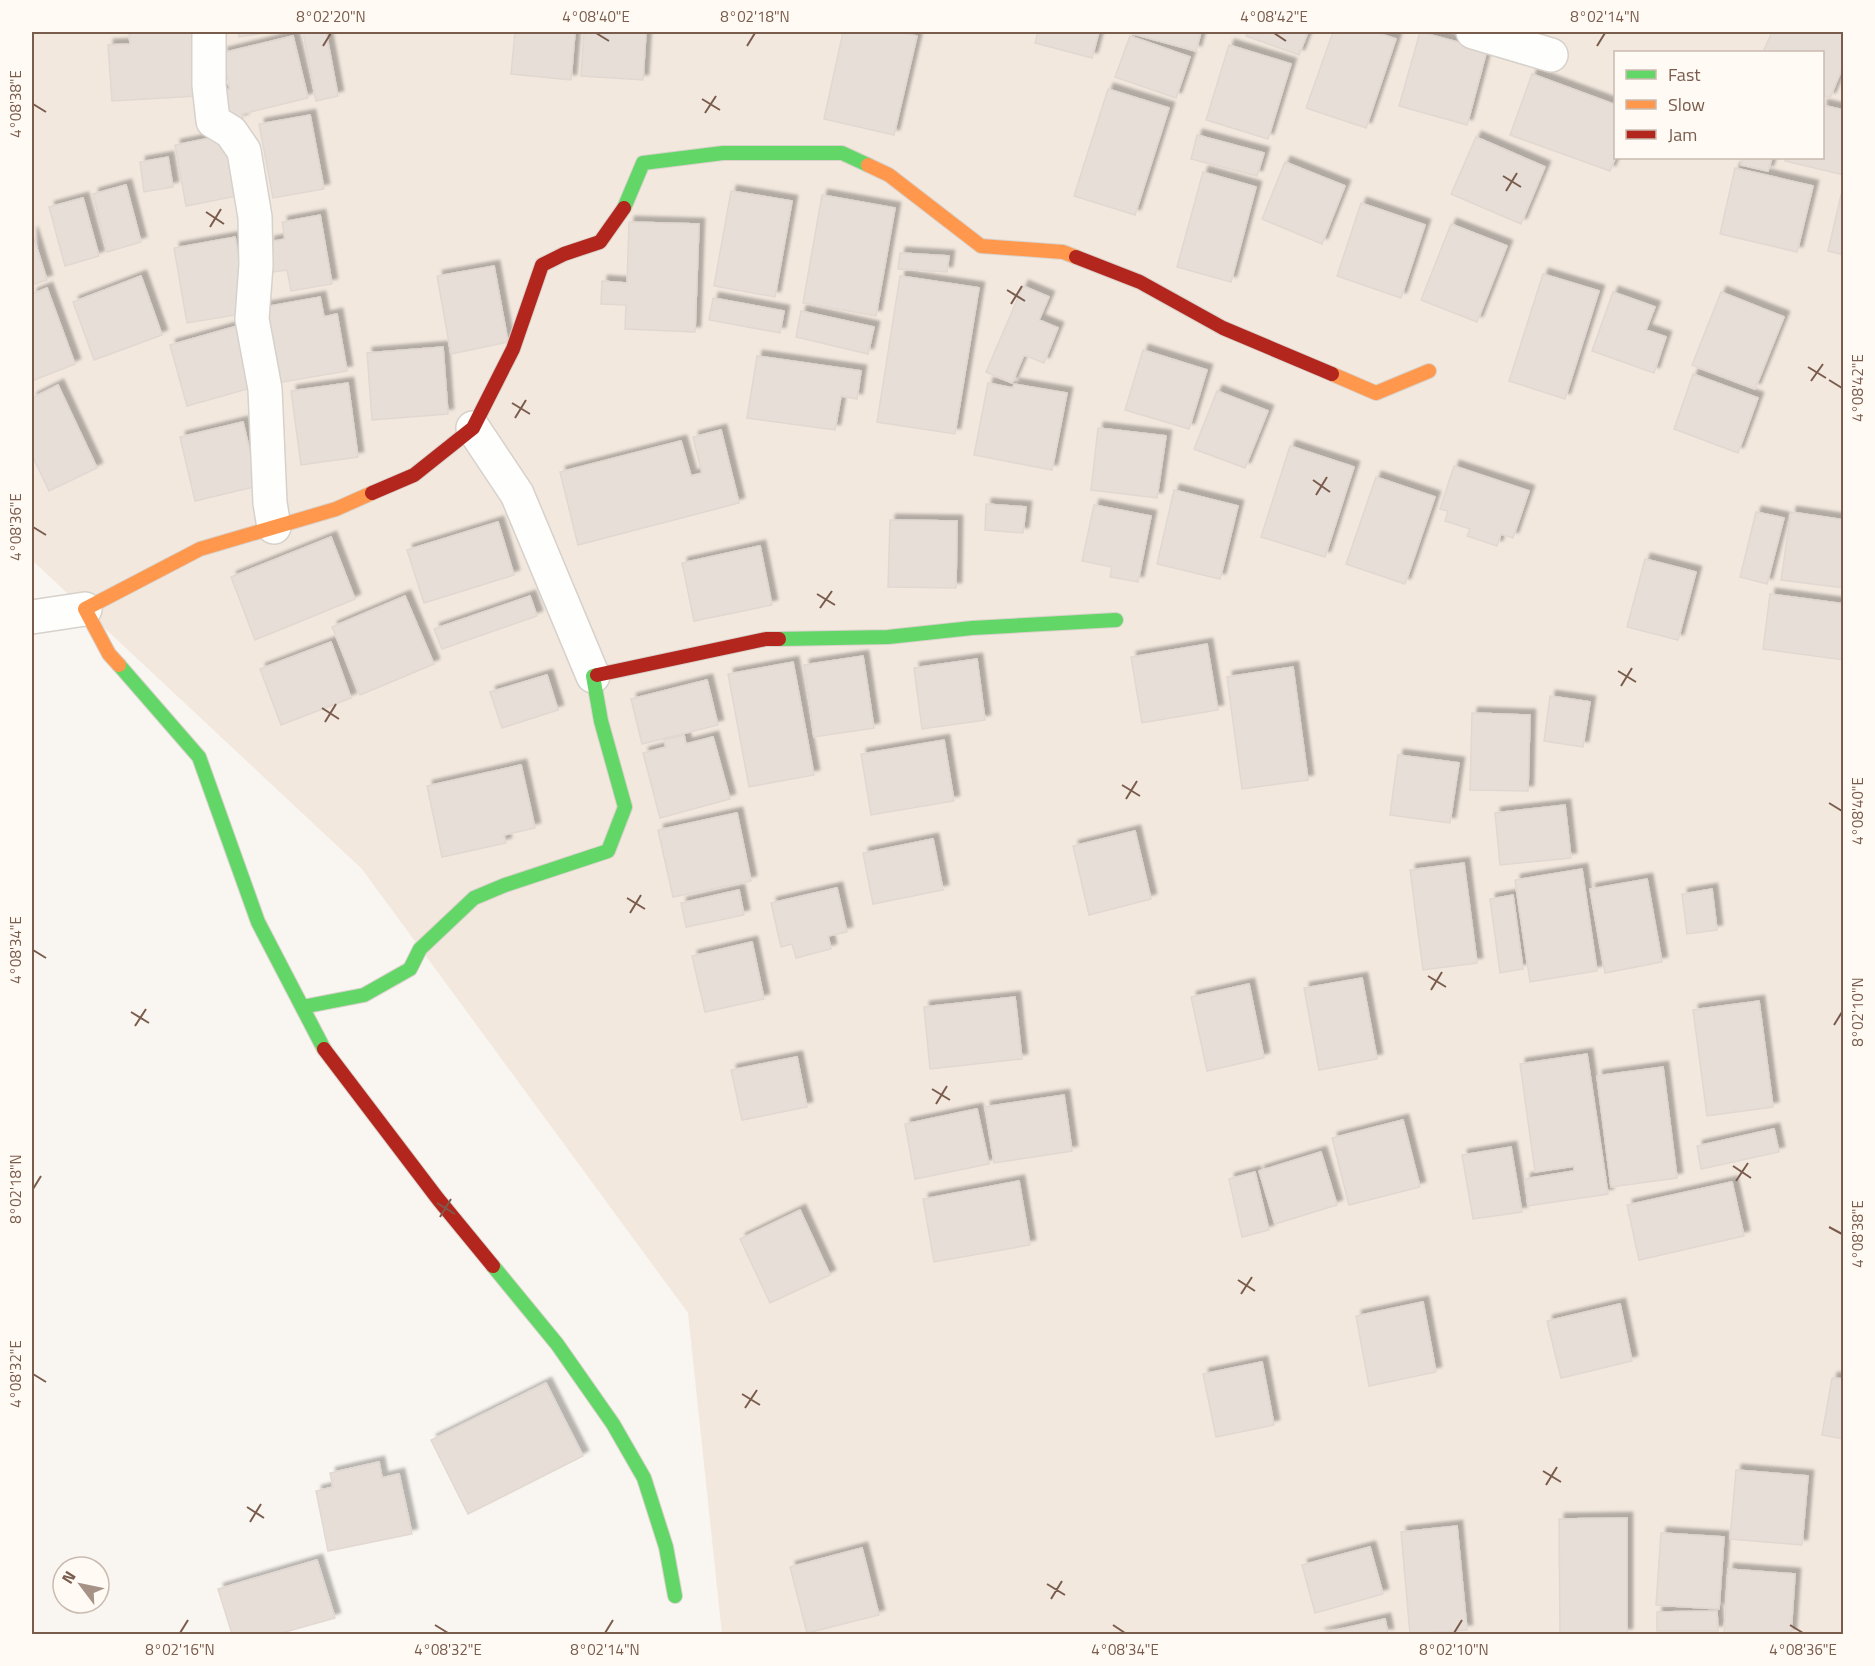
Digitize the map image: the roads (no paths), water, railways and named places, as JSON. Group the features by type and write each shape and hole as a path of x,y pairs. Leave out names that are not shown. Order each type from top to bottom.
{"street":[{"path":"209,32 209,85 213,121 231,132 244,151 255,217 256,265 252,319 266,389 270,503 274,527"},
{"path":"1473,32 1551,56"},
{"path":"32,617 85,609 200,549 336,509 414,475 473,428 513,349 542,265 564,254 600,242 624,208 643,163 723,153 842,153 889,175 981,246 1063,252 1140,282 1223,328 1376,393 1429,371"},
{"path":"302,1007 363,994 410,969 420,949 474,898 505,885 608,851 625,807 601,722 593,676 517,494 473,428"},
{"path":"85,609 110,654 199,757 258,922 327,1056 438,1199 557,1344 613,1424 644,1478 666,1547 675,1596"},
{"path":"593,676 766,639 888,637 972,628 1116,620"}]}
